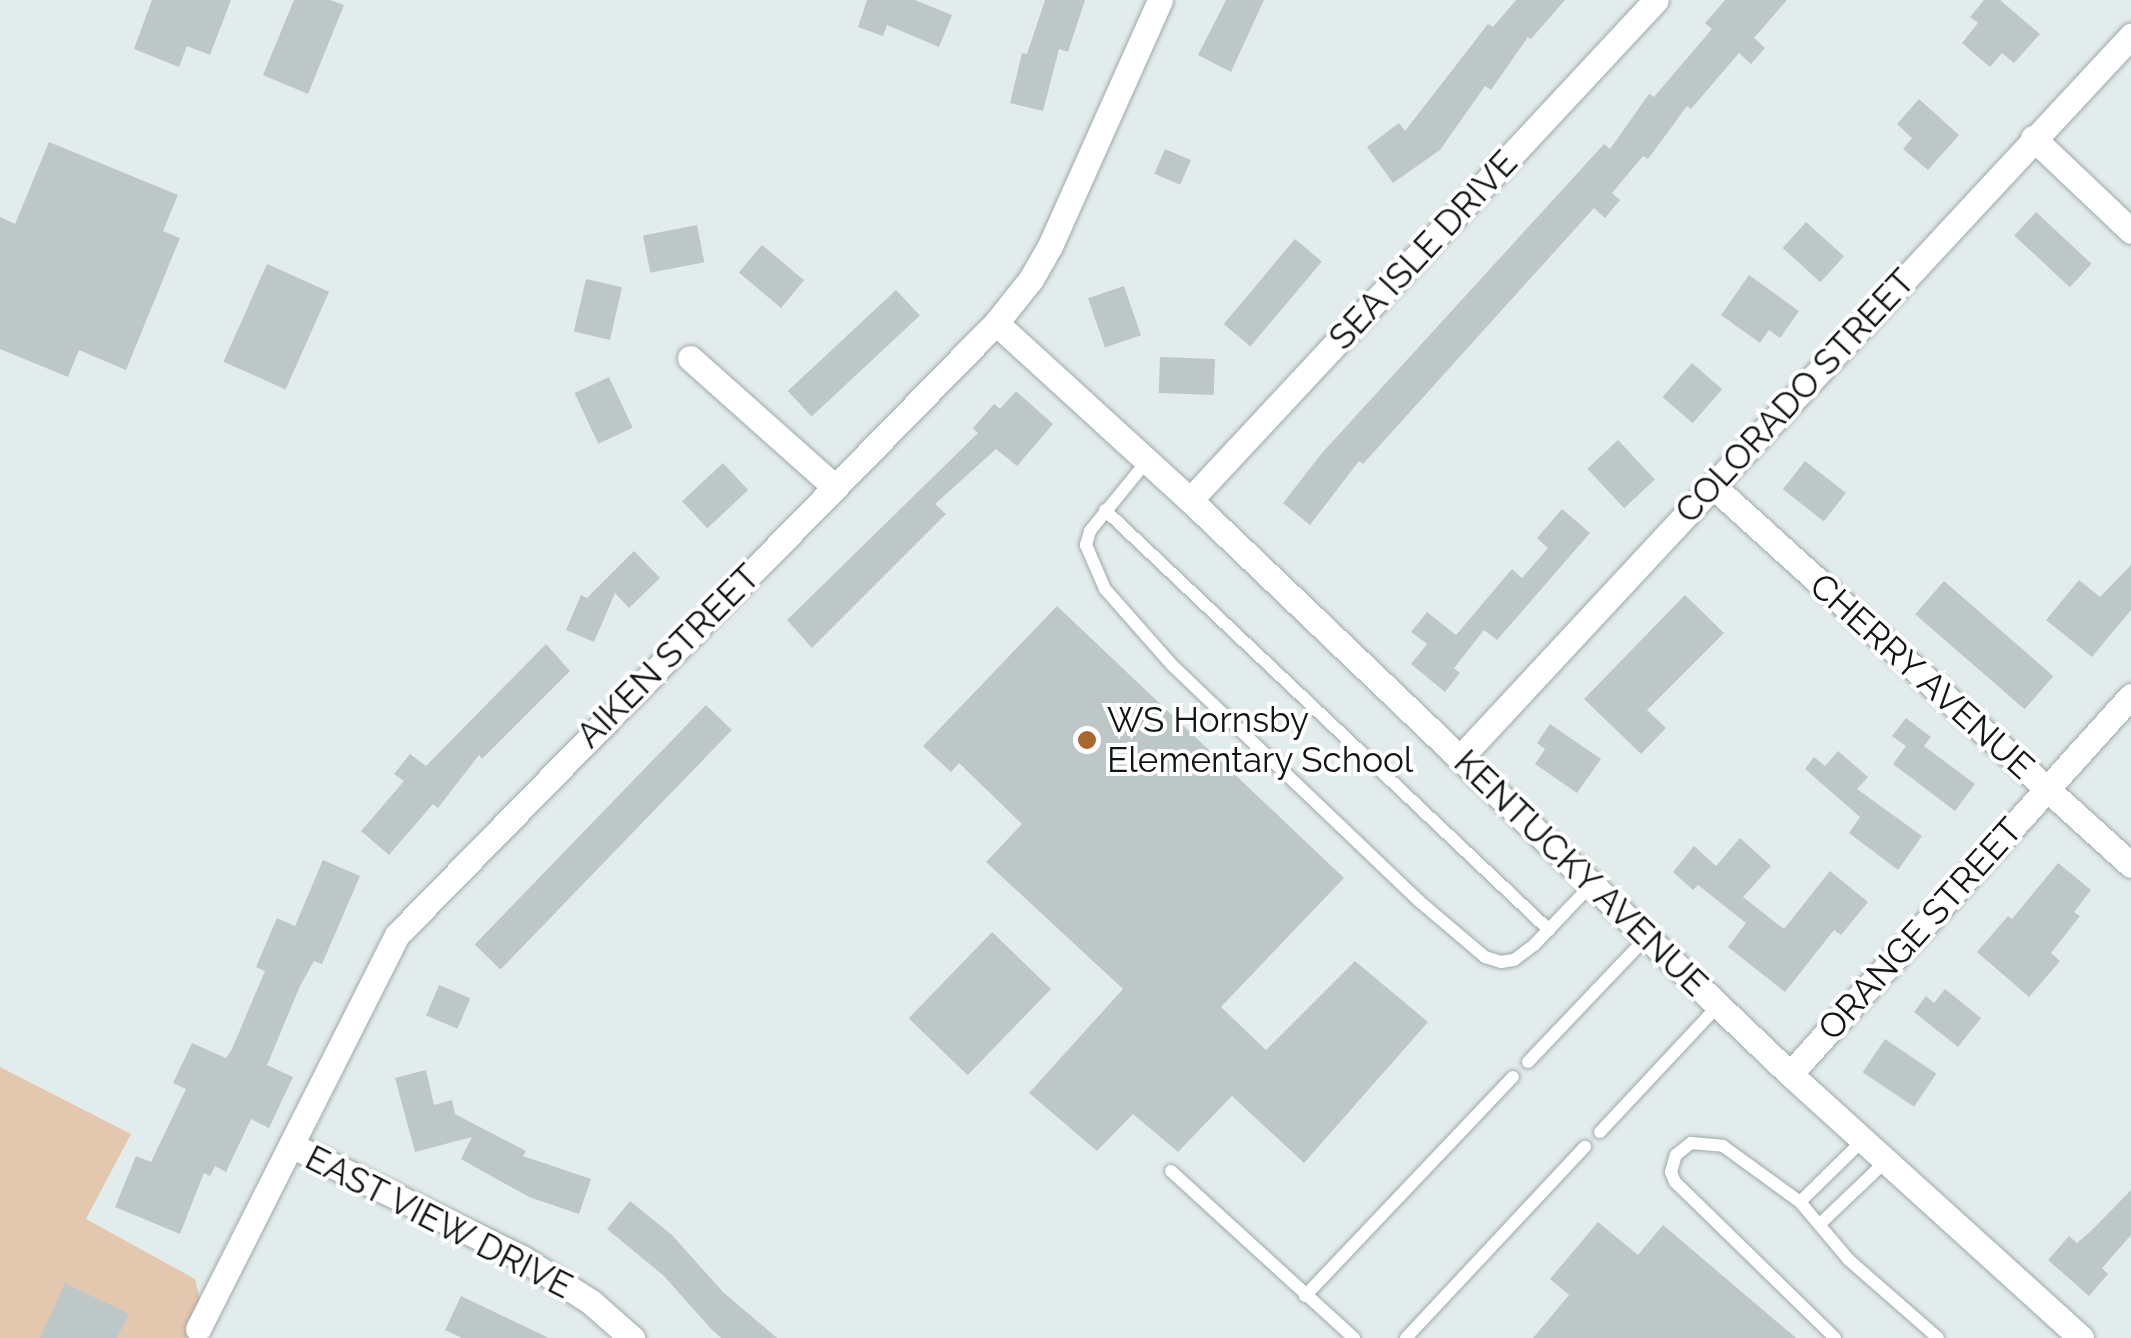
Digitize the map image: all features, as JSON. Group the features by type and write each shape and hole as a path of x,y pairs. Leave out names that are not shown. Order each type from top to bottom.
{"street":[{"name":"AIKEN STREET","path":"198,1329 397,935 996,323 1031,279 1056,234 1160,0"},
{"name":"SEA ISLE DRIVE","path":"1190,500 1656,0"},
{"name":"COLORADO STREET","path":"1460,758 2131,36"},
{"path":"2033,138 2131,231"},
{"name":"KENTUCKY AVENUE","path":"996,323 1190,500 1790,1074 2080,1338"},
{"path":"690,358 835,487"},
{"name":"CHERRY AVENUE","path":"1713,486 2131,866"},
{"name":"ORANGE STREET","path":"1790,1074 2131,696"},
{"name":"EAST VIEW DRIVE","path":"291,1145 522,1258 591,1302 632,1338"}],"lane":[{"path":"1147,461 1090,531 1086,545 1106,589 1172,665 1419,900 1485,957 1501,962 1514,960 1592,884"},
{"path":"1105,510 1549,930"},
{"path":"1528,1062 1648,937"},
{"path":"1600,1132 1719,1005"},
{"path":"1305,1296 1513,1077"},
{"path":"1800,1202 1864,1140"},
{"path":"1835,1338 1674,1182 1671,1172 1676,1155 1692,1143 1723,1146 1800,1202 1849,1260 1938,1338"},
{"path":"1406,1338 1585,1147"},
{"path":"1821,1223 1886,1161"},
{"path":"1170,1171 1354,1338"}],"shaded area":[{"path":"0,1067 131,1134 86,1219 195,1279 209,1338 0,1338"}],"building":[{"path":"152,0 231,0 210,55 187,46 179,67 134,49"},
{"path":"294,0 330,0 344,5 308,94 263,75"},
{"path":"867,0 915,0 952,15 939,47 887,25 883,36 858,27"},
{"path":"1045,0 1085,0 1068,52 1059,49 1043,111 1010,103 1022,53 1027,54"},
{"path":"1226,0 1264,0 1231,72 1198,55"},
{"path":"1516,0 1565,0 1531,39 1528,37 1491,90 1485,86 1440,150 1393,183 1367,147 1399,123 1405,131 1488,24 1493,27"},
{"path":"1725,0 1787,0 1754,38 1765,48 1751,64 1739,53 1691,109 1687,106 1648,159 1643,156 1612,193 1620,200 1605,218 1594,208 1363,464 1359,461 1310,525 1283,503 1322,453 1604,144 1610,149 1649,94 1654,97 1712,29 1705,23"},
{"path":"1984,0 2000,0 2040,34 2014,63 2002,53 1990,67 1962,43 1978,23 1970,17"},
{"path":"1919,99 1959,135 1928,170 1903,149 1912,138 1897,124"},
{"path":"49,142 178,195 163,231 180,238 126,370 79,350 68,377 0,349 0,217 15,224"},
{"path":"1165,149 1191,160 1180,185 1154,174"},
{"path":"2036,212 2092,264 2070,287 2014,235"},
{"path":"1806,222 1844,256 1820,282 1783,248"},
{"path":"697,225 704,262 650,273 643,235"},
{"path":"1295,239 1322,261 1250,347 1224,324"},
{"path":"762,245 804,280 781,308 739,273"},
{"path":"267,264 329,292 286,389 223,362"},
{"path":"1749,275 1799,311 1780,338 1769,330 1760,343 1721,315"},
{"path":"586,279 622,287 610,340 574,332"},
{"path":"1124,286 1141,335 1105,348 1088,298"},
{"path":"896,290 920,316 812,417 788,391"},
{"path":"1160,357 1215,359 1214,395 1159,393"},
{"path":"1692,363 1722,389 1693,423 1662,397"},
{"path":"609,377 633,428 598,444 575,393"},
{"path":"1016,391 1053,424 1017,466 996,449 935,504 946,514 812,648 787,620 978,433 973,428 994,404 1000,409"},
{"path":"1618,440 1655,479 1624,508 1587,469"},
{"path":"1805,461 1846,493 1824,521 1783,489"},
{"path":"723,463 748,490 707,528 682,501"},
{"path":"1562,509 1590,533 1497,640 1484,630 1454,668 1460,673 1445,692 1411,664 1427,644 1411,632 1427,612 1456,635 1512,569 1522,578 1548,548 1537,538"},
{"path":"634,551 660,578 629,608 615,593 594,642 566,630 581,595 587,598"},
{"path":"2131,565 2131,610 2092,657 2046,620 2079,580 2100,597"},
{"path":"1944,581 2053,676 2025,709 1915,614"},
{"path":"1685,595 1724,633 1647,710 1666,728 1641,754 1584,699"},
{"path":"1057,606 1344,878 1221,1007 1266,1050 1355,961 1428,1022 1304,1163 1232,1096 1178,1152 1133,1114 1097,1151 1029,1093 1123,989 986,862 1022,824 959,763 951,772 923,746"},
{"path":"546,644 570,671 482,759 479,755 438,808 433,804 389,855 361,831 404,781 394,774 410,754 426,766"},
{"path":"706,705 732,730 501,970 475,945"},
{"path":"1906,718 1931,737 1924,746 1975,784 1955,811 1893,764 1906,746 1892,736"},
{"path":"1550,724 1601,759 1577,793 1535,764 1545,749 1537,743"},
{"path":"1838,751 1868,777 1857,789 1922,836 1898,870 1849,833 1860,817 1805,769 1814,757 1825,766"},
{"path":"1740,838 1771,866 1743,897 1784,929 1830,871 1868,902 1841,935 1834,930 1785,992 1728,947 1746,923 1698,885 1693,890 1673,872 1694,846 1716,866"},
{"path":"323,860 360,876 322,964 314,961 300,986 267,1065 293,1077 269,1128 251,1119 226,1172 215,1166 210,1176 204,1173 180,1234 115,1207 136,1156 151,1162 186,1089 173,1083 192,1043 226,1058 232,1049 265,971 256,967 277,918 295,926"},
{"path":"2058,863 2091,890 2074,912 2080,916 2051,953 2060,961 2029,997 1977,952 2008,916 2012,919"},
{"path":"992,932 1051,989 968,1075 909,1018"},
{"path":"439,985 470,998 457,1029 426,1015"},
{"path":"1945,989 1981,1018 1958,1047 1914,1012 1926,996 1934,1003"},
{"path":"1885,1039 1936,1074 1914,1107 1863,1072"},
{"path":"426,1070 434,1105 452,1100 455,1114 526,1151 523,1156 591,1179 579,1214 529,1197 461,1159 472,1137 415,1152 395,1078"},
{"path":"2131,1190 2131,1235 2102,1268 2108,1274 2089,1296 2048,1260 2069,1236 2077,1243"},
{"path":"630,1201 672,1235 723,1292 777,1338 721,1338 711,1329 664,1276 607,1229"},
{"path":"1598,1222 1638,1255 1663,1225 1796,1338 1533,1338 1569,1295 1550,1279"},
{"path":"65,1283 129,1314 117,1338 40,1338"},
{"path":"461,1296 549,1338 462,1338 445,1330"}],"place":[{"name":"WS Hornsby Elementary School","path":"1087,740"}]}
